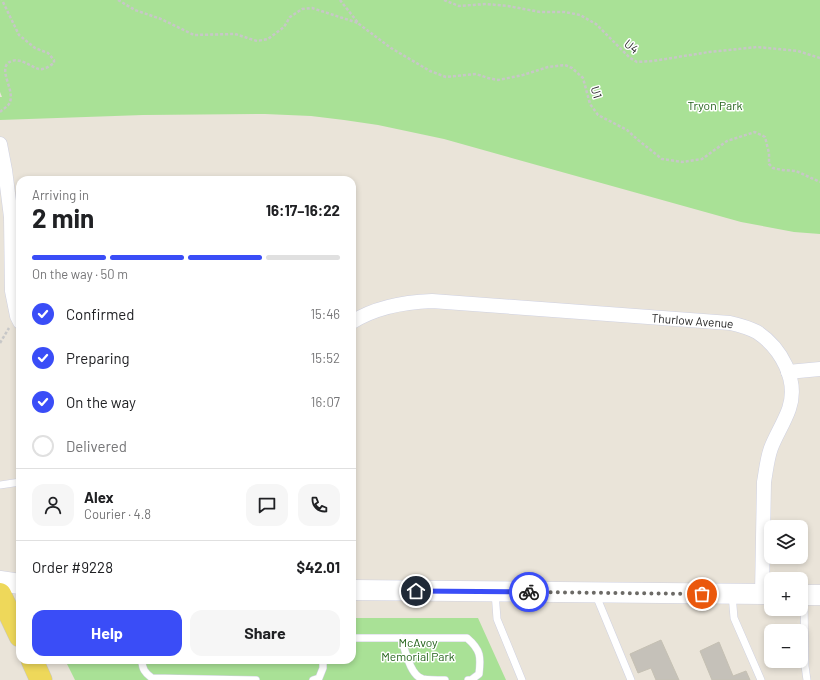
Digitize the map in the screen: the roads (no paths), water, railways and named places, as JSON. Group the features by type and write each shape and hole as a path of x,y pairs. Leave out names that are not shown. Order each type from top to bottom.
{"main road":[{"path":"0,581 16,583"},
{"path":"356,590 764,594"},
{"path":"0,594 16,628"},
{"path":"34,664 42,680"},
{"path":"40,664 42,680"}],"street":[{"path":"0,144 16,217 12,291 16,310"},
{"name":"Thurlow Avenue","path":"356,320 374,311 396,305 416,301 432,301 730,323 755,332 766,339 784,360 791,383 792,396 789,409 771,449 766,465 764,482 766,572"},
{"path":"788,372 820,369"}],"lane":[{"path":"0,485 16,483"},
{"path":"495,592 498,619 522,680"},
{"path":"595,593 631,680"},
{"path":"732,594 734,618 761,680"},
{"path":"807,616 805,666 807,680"},
{"path":"356,638 467,638 476,646 481,660 479,674 471,680 468,680"},
{"path":"401,638 410,665 415,674 422,679 445,680"},
{"path":"142,664 145,673 152,678 256,680"},
{"path":"313,680 319,678 323,664"}],"park label":[{"name":"Tryon Park","path":"715,105"},
{"name":"McAvoy Memorial Park","path":"418,649"}]}
